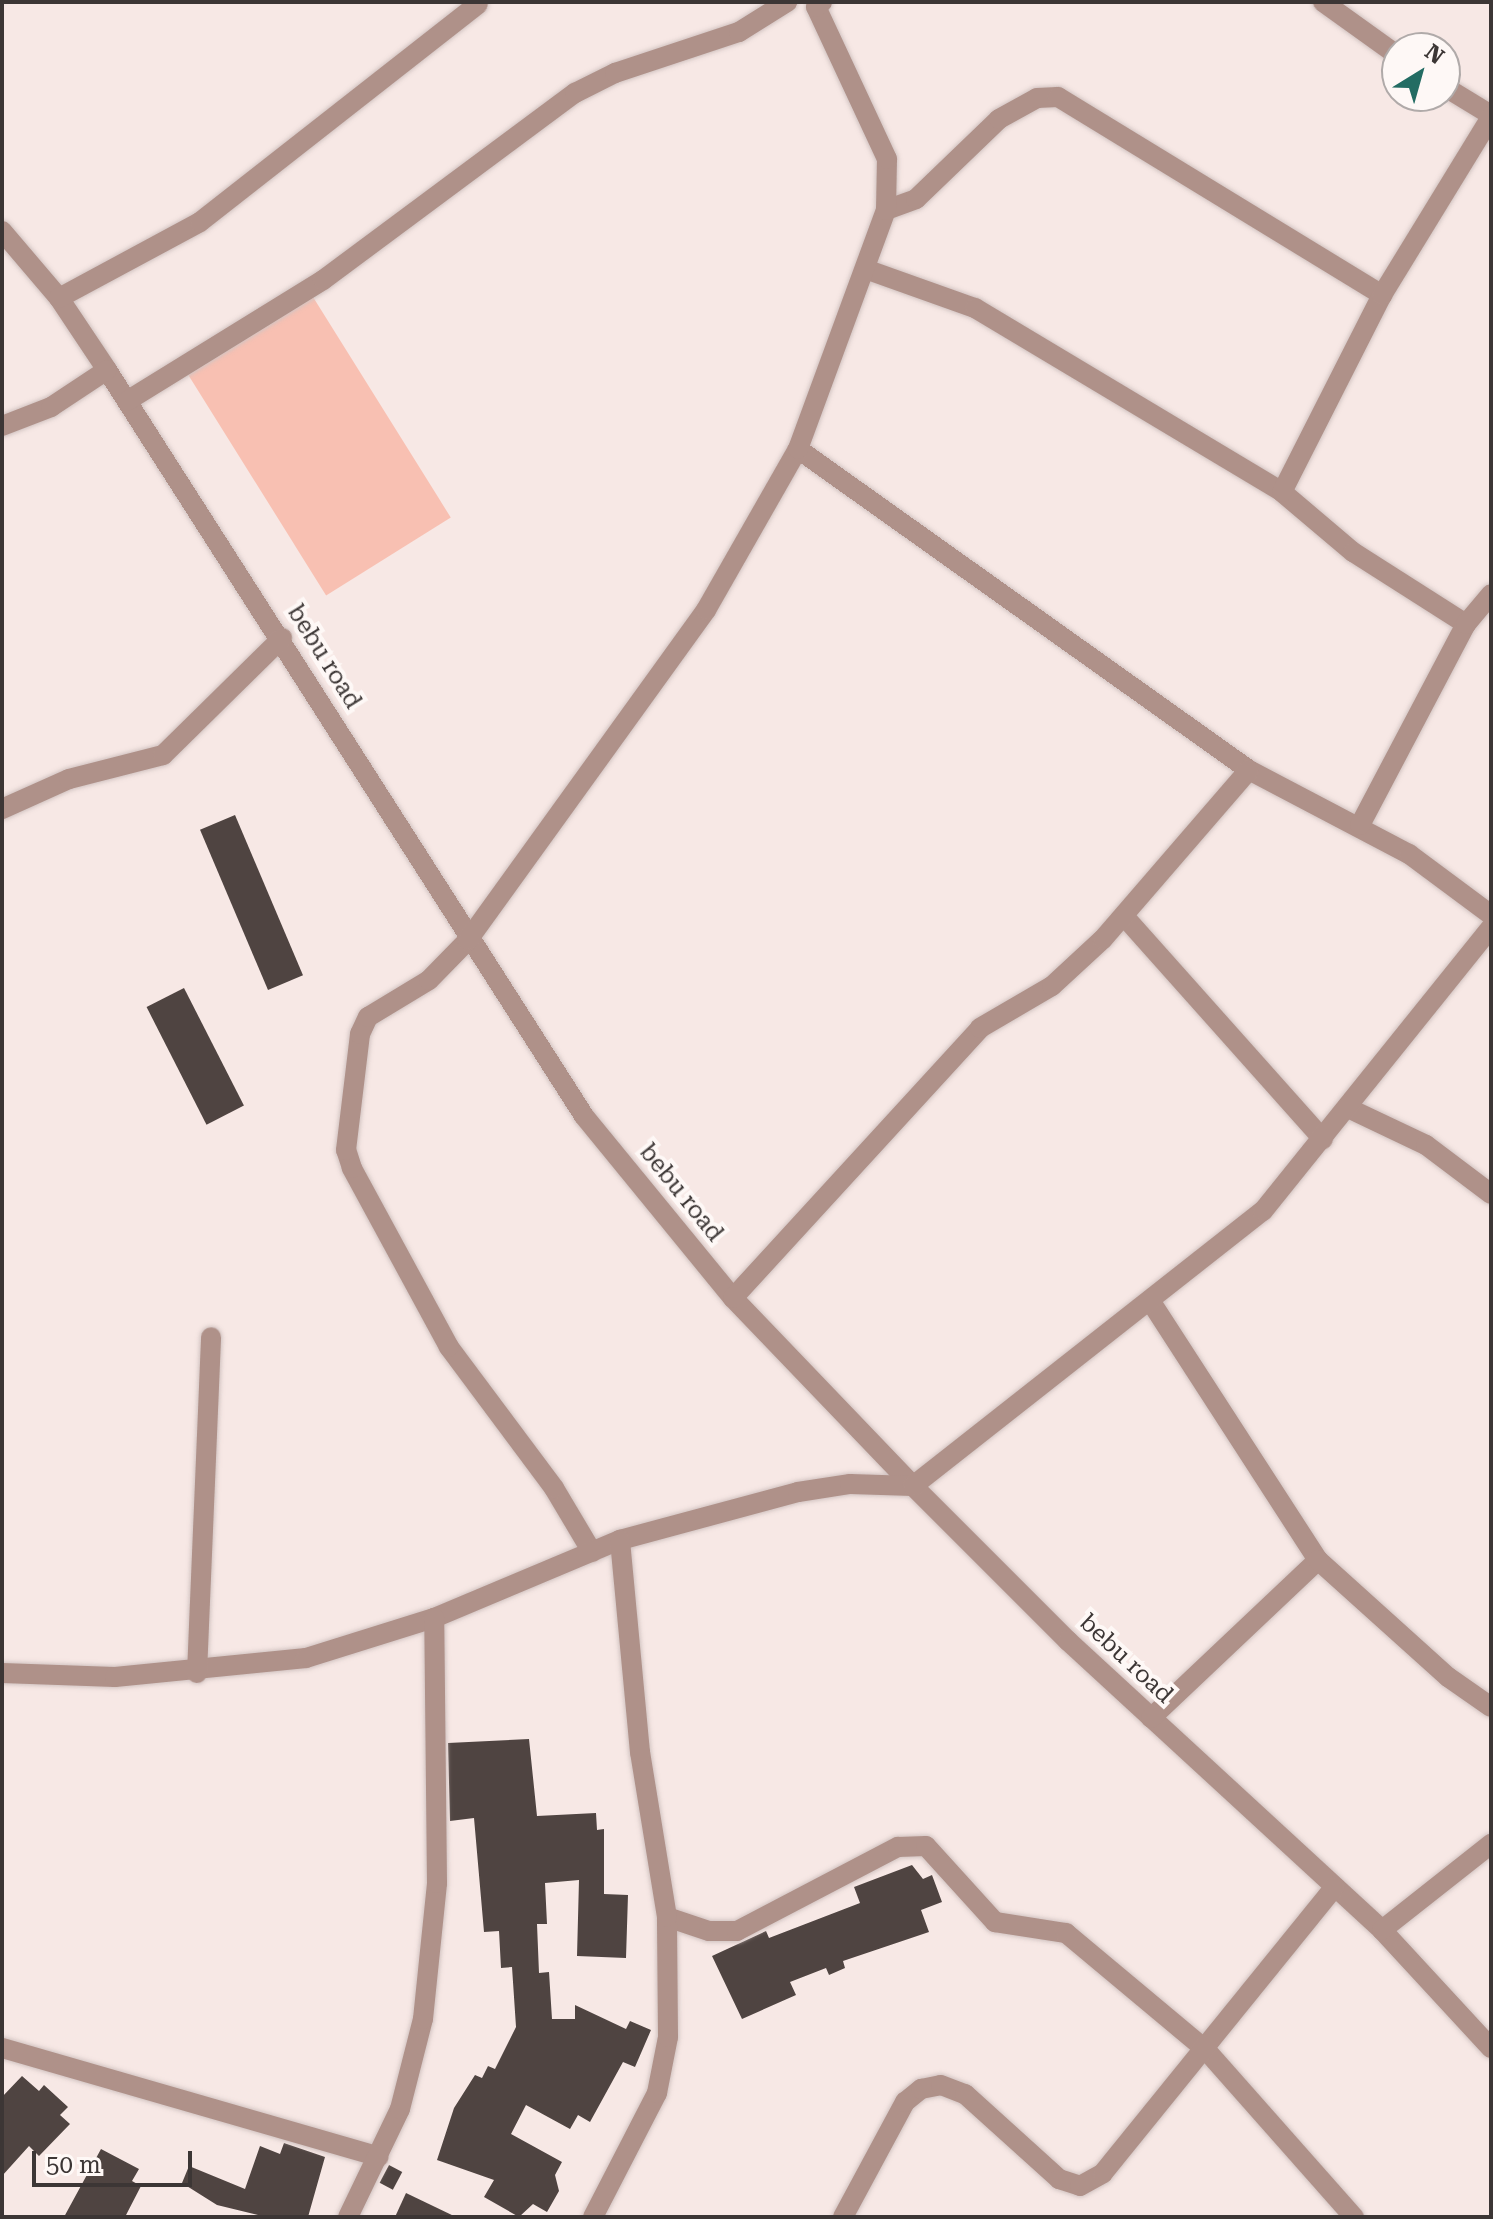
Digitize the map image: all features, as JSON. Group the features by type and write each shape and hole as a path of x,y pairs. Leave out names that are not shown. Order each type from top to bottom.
{"street":[{"path":"127,401 323,280 562,101 615,73 739,32 787,2"},
{"path":"1323,2 1381,44"},
{"path":"59,298 200,222 478,4"},
{"path":"592,1552 554,1488 449,1347 399,1263 346,1150 360,1034 368,1017 429,980 468,940 706,610 798,449 868,270 886,210 887,159 816,4"},
{"path":"886,210 916,199 999,119 1037,98 1058,97 1382,295"},
{"path":"1282,492 1382,295 1491,116 1461,97"},
{"name":"bebu road","path":"2,231 59,298 107,370 282,638 468,940 584,1116 733,1298 913,1486 1151,1718 1382,1930 1491,2048"},
{"path":"868,270 975,308 1282,492 1353,552 1466,624"},
{"path":"2,426 51,407 107,370"},
{"path":"798,449 1249,770 1360,825 1491,915"},
{"path":"1360,825 1466,624 1491,594"},
{"path":"2,809 69,779 163,755 282,638"},
{"path":"733,1298 980,1028 1052,986 1124,916 1249,770"},
{"path":"1124,916 1323,1139"},
{"path":"2,1673 197,1673 306,1658 434,1618 620,1540 798,1492 850,1484 913,1486 1263,1211 1491,927"},
{"path":"1348,1108 1426,1145 1491,1194"},
{"path":"1151,1302 1318,1560 1448,1677 1491,1707"},
{"path":"197,1673 211,1337"},
{"path":"593,2217 657,2093 668,2037 667,1917 640,1752 620,1540"},
{"path":"1151,1718 1318,1560"},
{"path":"348,2217 379,2157 414,2062 435,1927 434,1618"},
{"path":"1382,1930 1491,1844"},
{"path":"667,1917 709,1931 737,1931 898,1847 926,1846 995,1922 1066,1933 1207,2051 1354,2217"},
{"path":"843,2217 885,2130 921,2089 941,2085 965,2094 1059,2179 1080,2186 1122,2154 1335,1887"},
{"path":"2,2048 379,2157"}],"shaded area":[{"path":"313,297 451,517 326,595 188,375"}],"building":[{"path":"235,815 303,975 268,990 200,830"},
{"path":"184,988 244,1106 207,1125 147,1007"},
{"path":"529,1739 537,1816 596,1813 597,1830 604,1829 604,1894 628,1895 626,1958 577,1956 579,1880 545,1883 547,1924 537,1924 539,1973 549,1972 552,2019 575,2019 575,2005 626,2029 630,2021 651,2030 635,2067 623,2062 590,2122 578,2115 570,2129 526,2105 511,2134 562,2162 555,2175 559,2191 547,2212 533,2204 519,2217 484,2197 494,2180 437,2160 454,2108 475,2075 482,2078 488,2066 495,2069 516,2027 512,1967 501,1968 499,1931 484,1932 474,1818 450,1821 448,1743"},
{"path":"912,1865 923,1879 932,1875 942,1902 921,1910 929,1932 843,1961 845,1968 829,1975 826,1968 790,1982 796,1995 742,2019 712,1956 766,1931 769,1938 860,1903 854,1887"},
{"path":"22,2076 39,2091 44,2085 68,2107 60,2115 70,2124 39,2156 29,2146 2,2176 2,2097"},
{"path":"284,2143 325,2157 308,2217 266,2217 217,2205 182,2183 189,2166 245,2189 260,2146 280,2154"},
{"path":"101,2149 139,2169 132,2181 141,2186 125,2217 64,2217"},
{"path":"389,2165 402,2172 393,2190 380,2183"},
{"path":"406,2193 456,2217 395,2217"}]}
